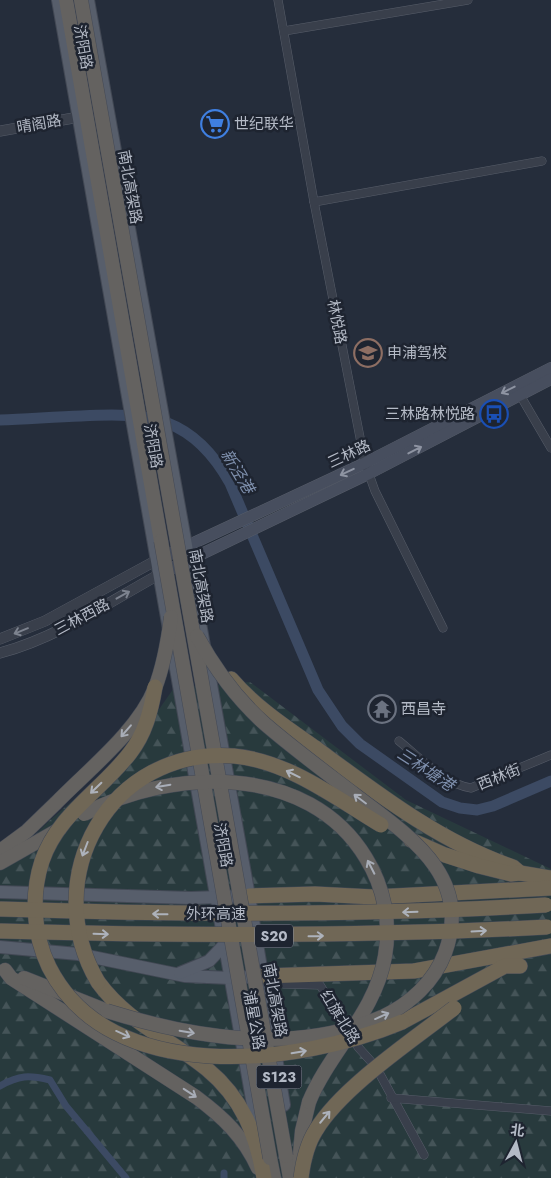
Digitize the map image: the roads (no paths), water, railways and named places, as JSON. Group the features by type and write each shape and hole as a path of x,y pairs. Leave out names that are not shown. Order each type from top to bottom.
{"highway":[{"name":"南北高架路","path":"66,0 274,1178"},
{"name":"南北高架路","path":"81,0 290,1178"},
{"path":"173,606 164,658 150,712 143,730 130,753 63,822 47,848 41,865 35,900 38,932 48,963 62,988 90,1016 115,1031 152,1045 196,1054 252,1056 299,1052 346,1042 402,1022 505,966 520,966"},
{"path":"2,969 106,1011 176,1030 218,1037 279,1038 332,1031 376,1019 401,1006 431,980 446,950 451,923 448,896 438,869 426,853 405,832 264,723 242,702 222,678 205,650 189,616"},
{"path":"205,650 235,684 271,716 418,820 468,849 513,867 520,872"},
{"path":"0,851 27,831 131,725 141,712 155,687"},
{"path":"264,1178 254,1135 232,1094 206,1068 128,1015 106,991 92,971 79,938 75,914 77,878 83,854 93,832 106,812 132,787 152,774 174,764 210,756 246,758 282,769 381,825 445,855 511,874 520,872 551,878"},
{"path":"0,863 84,814 120,797 159,786 206,781 249,785 288,794 316,808 345,831 370,863 382,896 387,920 387,944 383,968 369,1004 324,1071 309,1102 300,1145 301,1178"},
{"path":"250,903 315,894 357,897 551,888"},
{"name":"外环高速","path":"0,909 268,915 407,912 548,905"},
{"name":"外环高速","path":"0,931 268,936 408,934 549,927"},
{"path":"263,976 414,971 551,946"},
{"path":"301,1178 310,1142 326,1115 366,1078 484,986 520,966 551,952"},
{"path":"2,969 11,978 196,1097 219,1114 248,1147 264,1178"}],"main road":[{"name":"济阳路","path":"58,0 158,560 215,898"},
{"name":"济阳路","path":"88,0 250,903"},
{"name":"三林路","path":"160,574 278,518 551,368"},
{"name":"三林路","path":"158,560 272,506 367,469 551,379"},
{"path":"0,892 215,898 250,903 224,946 201,966 177,974"},
{"name":"浦星公路","path":"215,898 264,1178"},
{"name":"浦星公路","path":"250,903 296,1178"},
{"path":"0,948 78,954 185,976 230,978 263,976"}],"street":[{"name":"林悦路","path":"278,0 314,202 367,469 443,628"},
{"path":"284,32 468,0"},
{"name":"晴阁路","path":"0,131 79,117"},
{"path":"314,202 542,161"},
{"path":"520,395 551,448"},
{"name":"三林西路","path":"0,639 46,621 158,560"},
{"name":"三林西路","path":"0,652 43,637 75,622 160,574"},
{"name":"西林街","path":"399,741 433,769 463,786 471,788 551,755"},
{"name":"红旗北路","path":"263,976 284,984 320,985 358,1047 376,1067 391,1098 424,1155"},
{"path":"391,1098 551,1111"}],"waterway":[{"name":"新泾港","path":"0,420 106,415 129,416 149,418 168,423 185,432 201,444 216,461 230,483 318,690 342,726 360,744 442,802 460,808 477,810 493,806 551,781"},
{"path":"0,1086 24,1077 50,1080 66,1106 126,1178"},
{"path":"224,1173 224,1178"}],"place":[{"name":"世纪联华","path":"215,124"},
{"name":"申浦驾校","path":"368,353"},
{"name":"三林路林悦路","path":"494,414"},
{"name":"西昌寺","path":"382,709"}],"water label":[{"name":"三林塘港","path":"426,769"}]}
